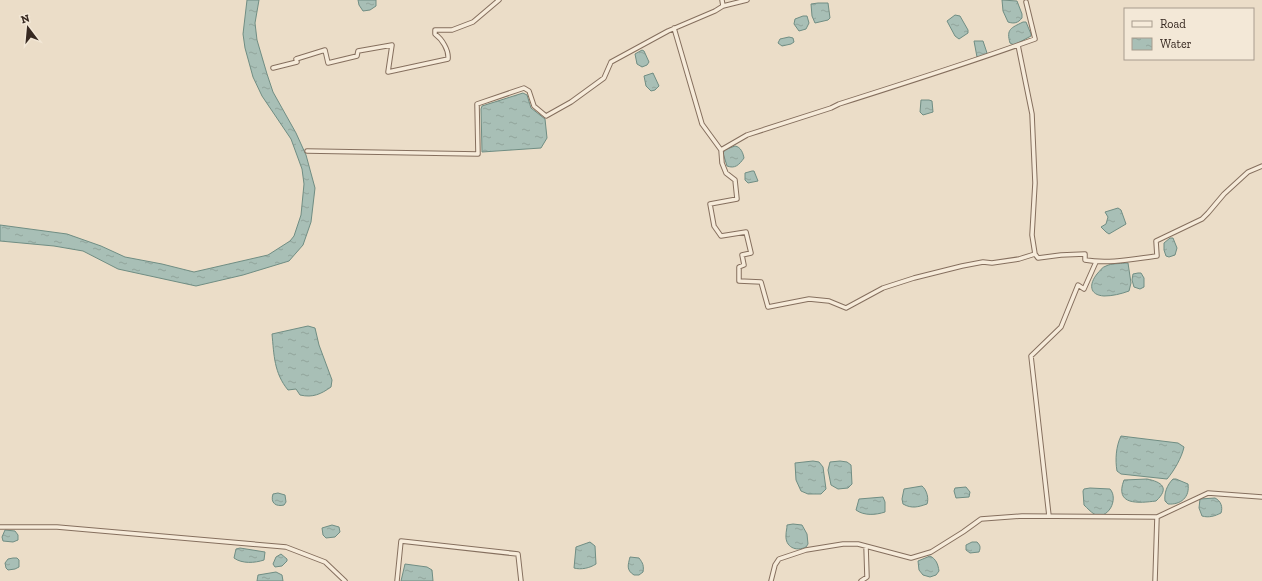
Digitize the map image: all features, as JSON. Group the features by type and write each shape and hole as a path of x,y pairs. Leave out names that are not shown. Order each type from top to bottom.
{"street":[{"path":"272,68 297,62 296,59 325,50 328,63 357,56 358,51 392,45 388,72 448,59 449,53 439,37 435,34 435,30 452,30 473,22 498,0"},
{"path":"722,0 723,6"},
{"path":"307,151 478,154 477,104 524,88 528,90 534,106 546,116 571,102 604,78 611,62 674,28 715,12 723,6 747,0"},
{"path":"721,150 747,135 1035,39 1026,2"},
{"path":"674,28 702,124 721,150 722,163 726,173 735,180 737,199 710,204 714,226 721,236 746,232 751,253 742,255 744,265 739,267 739,281 761,282 768,307 809,299 829,301 846,308 883,288 914,278 962,266 983,262 992,263 1019,259 1035,254"},
{"path":"1018,45 1032,114 1035,183 1032,235 1035,254 1038,258 1085,254 1084,260 1096,262 1117,262 1157,256 1156,241 1202,219 1224,194 1248,172 1262,166"},
{"path":"1049,516 1031,356 1061,327 1078,285 1084,289 1096,262"},
{"path":"771,581 774,565 779,559 806,550 843,544 858,544 911,558 931,552 981,519 1022,516 1157,517 1208,493 1262,497"},
{"path":"1155,581 1157,517"},
{"path":"0,527 57,527 286,547 325,562 345,581"},
{"path":"397,581 401,542 518,554 521,581"},
{"path":"861,581 867,577 866,546"}],"water":[{"path":"247,0 259,0 255,23 257,40 267,74 273,92 296,133 306,155 315,188 311,222 303,245 289,261 243,275 196,286 118,269 83,251 54,246 0,241 0,225 67,234 101,246 125,257 194,272 268,255 290,241 294,236 301,215 304,184 302,169 291,139 262,96 253,77 245,48 243,34"},
{"path":"358,0 376,0 376,6 370,10 363,11"},
{"path":"1002,0 1017,1 1022,18 1016,23 1008,22 1003,11"},
{"path":"828,3 830,18 828,20 815,23 812,16 811,4"},
{"path":"955,15 960,16 968,30 968,33 959,39 955,36 947,21"},
{"path":"807,16 809,23 806,29 799,31 794,24 795,19"},
{"path":"1023,22 1026,22 1031,36 1014,45 1010,43 1010,30"},
{"path":"789,37 793,38 794,42 791,44 782,46 778,43 780,39"},
{"path":"974,41 983,41 987,53 983,56 977,57"},
{"path":"642,50 644,51 649,62 647,65 642,67 637,64 635,54"},
{"path":"653,73 659,86 655,90 651,91 646,86 644,76"},
{"path":"523,93 527,95 531,108 545,119 547,138 541,148 482,152 482,106"},
{"path":"921,100 932,101 933,112 923,115 920,112"},
{"path":"735,146 740,149 744,158 737,166 727,166 723,153 724,150"},
{"path":"754,171 758,181 748,183 745,180 745,173"},
{"path":"1118,208 1121,210 1126,224 1109,234 1101,227 1106,224 1108,217 1105,212"},
{"path":"1170,238 1173,238 1177,248 1175,255 1169,257 1166,256 1164,243"},
{"path":"1128,263 1131,283 1129,291 1110,296 1095,294 1092,285 1094,278 1102,268 1111,264"},
{"path":"1141,273 1144,278 1144,287 1140,289 1134,287 1132,280 1133,274"},
{"path":"308,326 315,328 319,345 332,380 331,387 313,396 300,395 296,389 288,390 283,384 277,370 273,349 272,334"},
{"path":"1121,436 1178,443 1184,447 1177,464 1167,479 1121,474 1117,471 1116,458"},
{"path":"813,461 819,462 823,467 826,489 821,494 808,494 801,491 796,480 795,463"},
{"path":"830,462 847,462 851,465 852,484 848,488 838,489 831,485 828,470"},
{"path":"1147,479 1157,482 1162,486 1163,492 1156,501 1136,502 1125,499 1122,495 1124,480"},
{"path":"1173,479 1188,484 1188,493 1181,502 1168,504 1165,501 1166,489"},
{"path":"922,486 927,495 927,504 909,507 903,504 902,499 904,489"},
{"path":"966,487 970,492 969,497 956,498 954,491 955,488"},
{"path":"1084,489 1110,489 1113,503 1108,512 1099,515 1094,514 1084,505 1083,491"},
{"path":"278,493 285,495 286,502 284,505 276,505 272,500 273,494"},
{"path":"883,497 885,502 885,512 870,514 856,510 859,499"},
{"path":"1215,498 1221,504 1221,513 1207,517 1202,516 1199,508 1200,499"},
{"path":"332,525 339,527 340,532 335,537 326,538 323,535 322,528"},
{"path":"787,525 802,525 807,534 808,544 806,547 795,549 787,543"},
{"path":"5,530 15,531 18,535 18,540 13,542 3,541 2,537"},
{"path":"590,542 595,546 596,564 591,567 580,569 574,568 576,547"},
{"path":"972,542 977,542 979,544 979,552 970,553 966,550 966,545"},
{"path":"240,548 265,552 264,560 249,562 237,560 234,558 236,549"},
{"path":"281,554 287,559 287,561 282,566 275,567 273,564 276,557"},
{"path":"930,556 936,562 939,571 936,575 930,577 923,575 919,570 918,561"},
{"path":"630,557 639,558 642,563 643,572 639,575 634,575 629,569 628,565"},
{"path":"17,558 19,560 19,567 8,570 5,563 8,559"},
{"path":"405,564 427,567 432,570 433,581 401,581"},
{"path":"276,572 282,575 283,581 257,581 258,575"}]}
